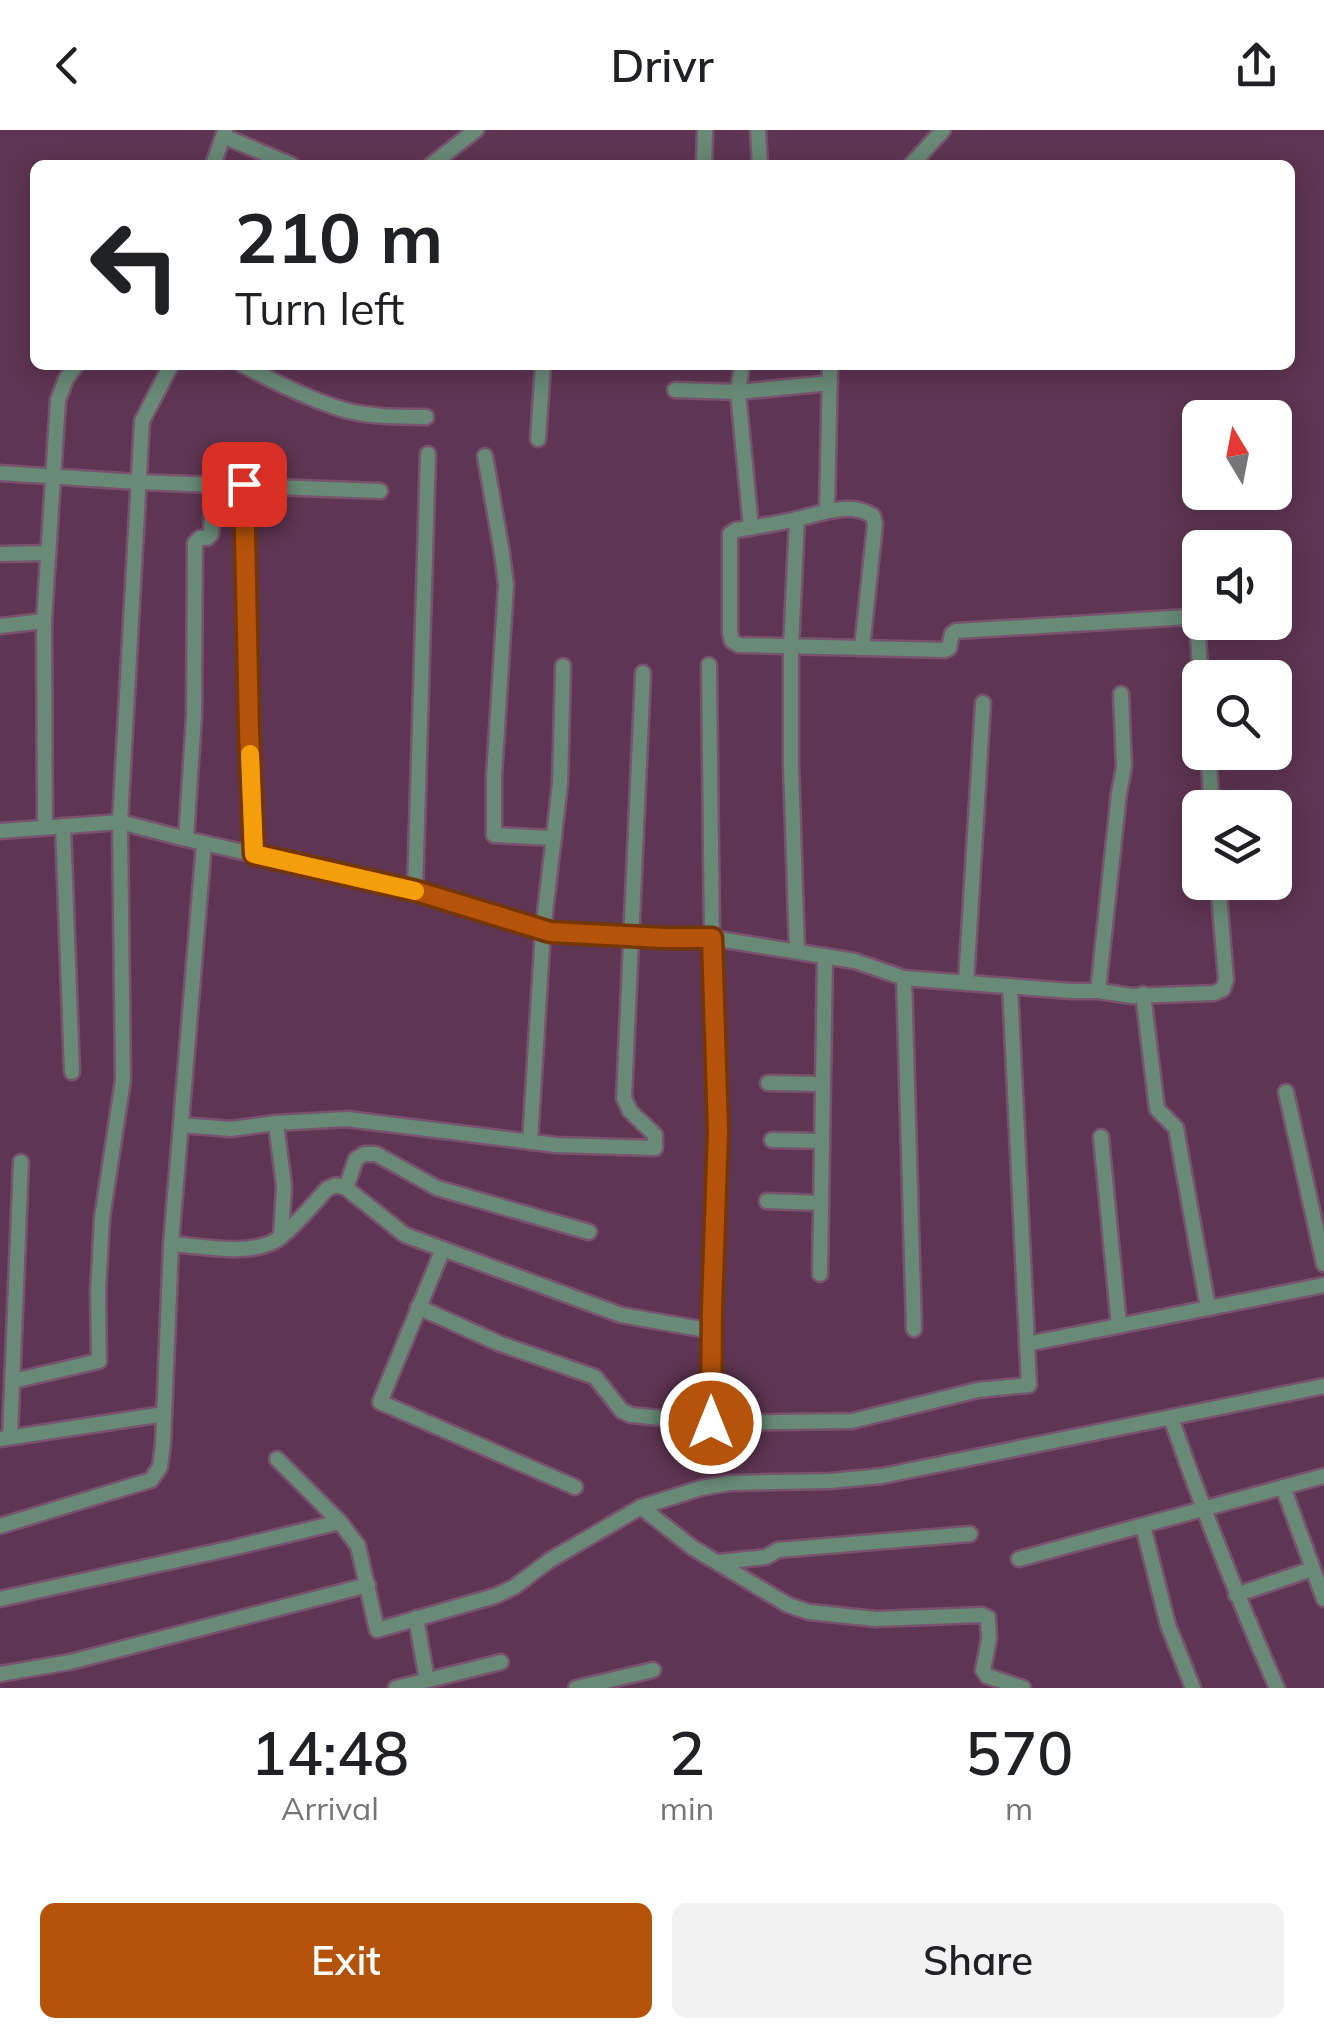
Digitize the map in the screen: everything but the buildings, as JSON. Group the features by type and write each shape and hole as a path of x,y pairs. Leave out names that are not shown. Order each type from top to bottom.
{"street":[{"path":"437,160 476,130"},
{"path":"704,160 705,130"},
{"path":"758,130 760,160"},
{"path":"916,160 944,130"},
{"path":"216,160 224,133 281,160"},
{"path":"45,827 44,621 48,552 58,400 72,370"},
{"path":"13,1381 98,1361 102,1218 122,1080 120,822 142,421 168,370"},
{"path":"252,370 342,410 426,418"},
{"path":"538,439 543,370"},
{"path":"741,370 738,392 752,528"},
{"path":"827,510 830,370"},
{"path":"675,390 738,392 830,383"},
{"path":"416,891 428,454"},
{"path":"485,456 506,585 494,835 554,838"},
{"path":"0,472 138,482 380,491"},
{"path":"186,840 194,716 195,543 211,534 214,484"},
{"path":"244,484 254,854"},
{"path":"862,648 873,516 865,510 827,510 730,534 732,641 739,645 791,647 945,650 956,630 1189,617 1197,623 1200,660"},
{"path":"798,519 791,647 798,951"},
{"path":"0,554 48,552"},
{"path":"0,626 44,621"},
{"path":"709,665 718,1131 711,1423"},
{"path":"530,1142 544,930 560,784 563,666"},
{"path":"182,1125 232,1128 347,1119 556,1145 654,1148 655,1135 630,1110 624,1098 642,673"},
{"path":"1098,991 1124,767 1121,694"},
{"path":"966,983 983,703"},
{"path":"0,830 120,822 416,891 544,930 712,938 855,961 904,978 1132,996 1214,993 1223,989 1226,980 1219,900"},
{"path":"63,826 72,1072"},
{"path":"0,1526 151,1480 160,1467 170,1244 204,843"},
{"path":"820,1274 825,956"},
{"path":"904,978 914,1329"},
{"path":"418,1307 498,1343 595,1377 622,1411 630,1415 711,1423 852,1421 978,1390 1029,1385 1010,986"},
{"path":"1143,994 1157,1110 1176,1128 1208,1308"},
{"path":"768,1083 823,1084"},
{"path":"1286,1092 1324,1264"},
{"path":"276,1123 284,1186 281,1237"},
{"path":"1101,1137 1119,1326"},
{"path":"772,1140 822,1141"},
{"path":"346,1188 356,1159 376,1154 436,1188 589,1232"},
{"path":"21,1162 13,1381 5,1438 164,1414"},
{"path":"1306,1181 1324,1179"},
{"path":"170,1244 250,1250 267,1245 281,1237 327,1188 336,1185 346,1188 405,1235 621,1315 712,1330"},
{"path":"768,1200 822,1203"},
{"path":"443,1249 380,1402 575,1487"},
{"path":"1027,1344 1324,1285"},
{"path":"277,1459 340,1522 358,1546 377,1630 514,1588 550,1560 641,1507 701,1488 730,1483 882,1476 1324,1386"},
{"path":"1171,1418 1236,1595 1276,1688"},
{"path":"1019,1559 1324,1476"},
{"path":"1283,1488 1324,1599"},
{"path":"641,1507 718,1562 788,1605 809,1612 876,1619 982,1615 988,1618 990,1627 983,1670 1001,1685 1022,1688"},
{"path":"0,1600 340,1522"},
{"path":"1143,1526 1168,1625 1193,1688"},
{"path":"718,1562 766,1557 778,1550 970,1534"},
{"path":"1236,1595 1312,1569"},
{"path":"0,1674 70,1662 368,1585"},
{"path":"416,1618 427,1680"},
{"path":"396,1688 501,1662"},
{"path":"576,1688 653,1670"}],"slow traffic":[{"path":"250,754 254,854 415,891"}],"route":[{"path":"244,484 254,854 416,891 550,932 712,938 718,1131 711,1423"}]}
